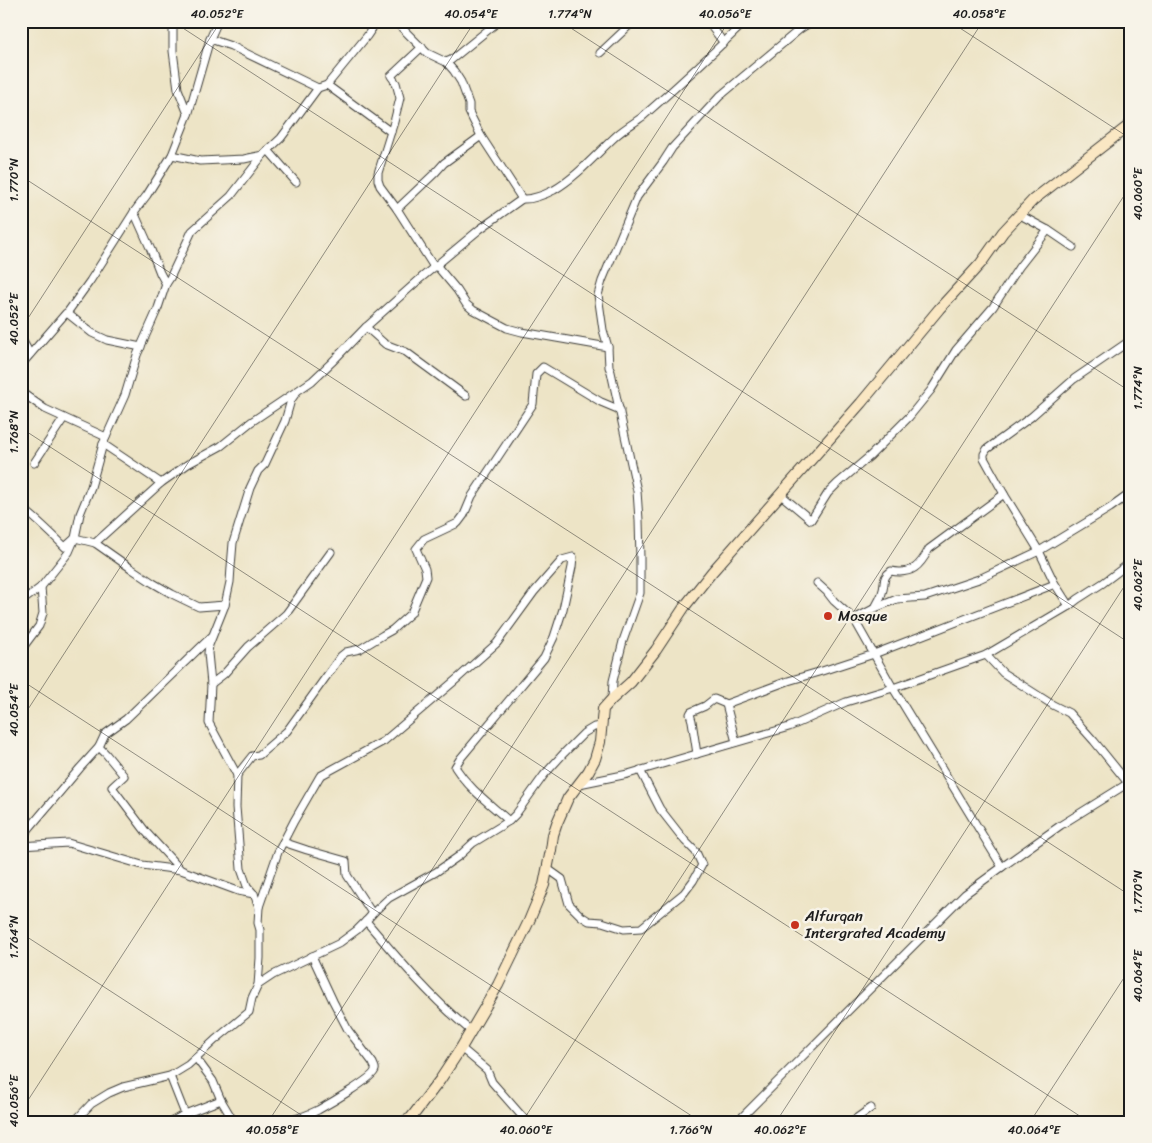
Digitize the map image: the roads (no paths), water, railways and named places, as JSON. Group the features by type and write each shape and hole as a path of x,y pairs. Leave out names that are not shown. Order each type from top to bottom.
{"street":[{"path":"173,21 178,89 188,114"},
{"path":"21,365 67,313 172,155 188,114 210,39 218,21"},
{"path":"21,602 41,587 69,552 105,440 125,395 137,355 158,308 166,284 192,231 230,196 265,153 281,138 318,88 327,85 377,21"},
{"path":"396,21 427,52 446,62 454,71 461,82 469,104 469,112 481,136 522,198 530,200 554,190 581,170 746,21"},
{"path":"446,62 499,21"},
{"path":"600,53 634,21"},
{"path":"707,21 724,42"},
{"path":"612,699 613,681 623,641 640,593 640,520 637,491 609,368 608,347 603,330 598,296 607,267 637,197 672,148 720,96 793,35 813,21"},
{"path":"210,39 231,46 318,88"},
{"path":"422,47 391,76 396,83 400,98 378,173 380,186 398,209 435,266 457,290 466,304 474,310 507,328 608,347"},
{"path":"327,85 391,132"},
{"path":"409,1120 440,1080 471,1032 498,985 520,940 544,886 557,823 568,798 588,772 595,759 600,742 603,709 631,682 656,650 685,606 712,572 981,263 1003,232 1033,200 1131,124"},
{"path":"398,209 444,163 481,136"},
{"path":"172,155 200,161 244,159 265,153"},
{"path":"265,153 296,182"},
{"path":"95,543 161,483 188,464 221,446 251,422 312,381 366,327 435,266 522,198"},
{"path":"134,212 166,284"},
{"path":"1020,215 1048,230 1073,247"},
{"path":"781,495 811,520 828,493 870,456 909,417 931,390 956,350 993,307 1019,267 1048,230"},
{"path":"67,313 92,333 107,340 141,347"},
{"path":"366,327 385,344 406,352 466,396"},
{"path":"21,338 30,354"},
{"path":"1069,606 1004,494 984,458 984,454 987,449 1031,417 1074,379 1131,340"},
{"path":"237,775 252,756 259,755 287,731 341,656 346,652 360,649 384,635 411,614 419,590 426,577 425,569 416,549 424,539 458,523 464,515 472,496 533,404 536,374 544,367 601,402 620,410"},
{"path":"259,907 254,894 247,886 242,868 236,807 237,775 209,723 211,684 208,653 209,645 225,605 230,582 233,543 250,488 258,471 265,464 286,421 291,400 298,390"},
{"path":"21,392 44,409 105,440 161,483"},
{"path":"34,462 64,418"},
{"path":"854,618 897,599 926,597 978,579 1038,551 1110,508 1131,493"},
{"path":"875,608 883,592 886,574 891,571 910,571 922,562 929,548 1004,494"},
{"path":"21,507 65,547 75,538"},
{"path":"75,538 95,543 172,594 199,607 225,605"},
{"path":"211,684 224,674 248,647 286,614 331,552"},
{"path":"74,1122 91,1104 109,1093 123,1087 170,1076 188,1065 249,1012 252,998 258,985 260,958 259,907 274,861 320,776 384,741 458,678 497,643 534,592 562,560 573,557 563,609 554,637 544,658 460,758 455,767 463,779 476,792 509,821"},
{"path":"579,784 628,774 789,727 846,702 893,688 986,655 1069,606 1131,562"},
{"path":"817,583 854,618 893,688 1002,867"},
{"path":"697,754 690,714 714,699 726,704 764,689 874,654 1055,584"},
{"path":"21,650 39,626 43,613 41,587"},
{"path":"21,838 99,748 105,734 126,719 214,634"},
{"path":"737,1122 965,894 1061,824 1130,782 1068,713 1003,673 986,655"},
{"path":"726,704 736,742"},
{"path":"258,985 273,975 338,944 366,921 389,898 436,872 474,843 509,821 544,775 564,753 584,733 594,727 602,726"},
{"path":"99,748 124,776 112,787 146,832 181,870"},
{"path":"548,869 562,879 569,904 581,916 624,929 641,928 684,892 702,865 696,852 684,841 660,809 640,770"},
{"path":"283,842 346,861 347,875 372,913"},
{"path":"21,846 68,843 142,865 181,870 238,891 254,894"},
{"path":"366,921 426,988 471,1032"},
{"path":"285,1122 318,1110 372,1076 376,1068 348,1030 312,956"},
{"path":"461,1048 487,1070 492,1078 492,1082 527,1122"},
{"path":"196,1058 213,1081 221,1100 234,1122"},
{"path":"170,1076 185,1114"},
{"path":"171,1122 185,1114 221,1100"},
{"path":"851,1122 871,1108"}],"place":[{"name":"Mosque","path":"828,616"},
{"name":"Alfurqan Intergrated Academy","path":"795,925"}]}
